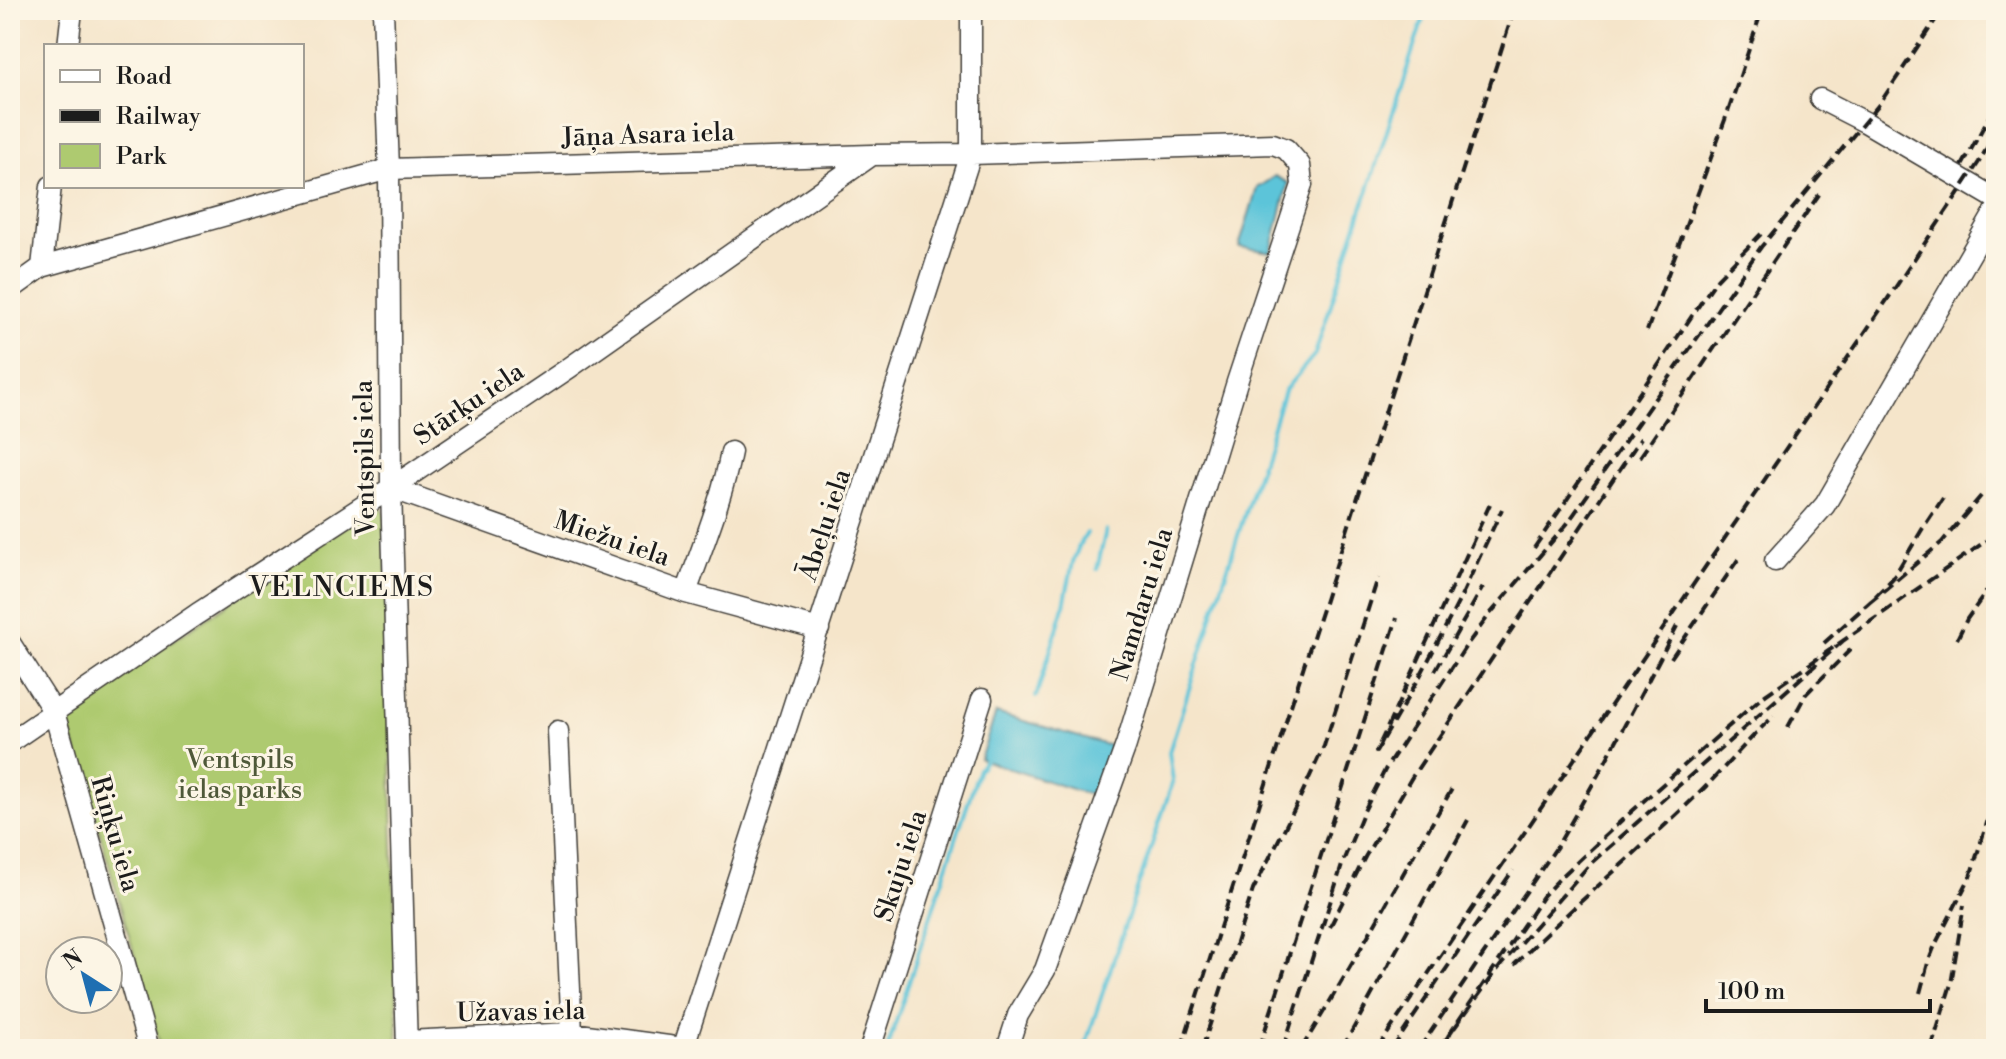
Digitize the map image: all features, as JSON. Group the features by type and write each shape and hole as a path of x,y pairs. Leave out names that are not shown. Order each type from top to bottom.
{"street":[{"path":"68,44 72,10"},
{"name":"Ventspils iela","path":"383,10 389,169 391,488 407,1045"},
{"name":"Ābeļu iela","path":"683,1048 971,154 971,10"},
{"path":"1820,99 1996,199"},
{"name":"Jāņa Asara iela","path":"10,290 42,267 389,169 1273,144 1286,149 1300,165"},
{"name":"Stārķu iela","path":"10,742 92,684 569,368 872,155"},
{"name":"Namdaru iela","path":"1007,1049 1018,1015 1045,970 1126,745 1237,382 1302,185 1300,165"},
{"path":"42,267 51,188"},
{"path":"1775,561 1825,505 1996,210"},
{"path":"686,593 718,501 731,452"},
{"name":"Miežu iela","path":"391,488 686,593 819,629"},
{"name":"Riņķu iela","path":"10,643 54,712 149,1049"},
{"name":"Skuju iela","path":"870,1049 982,699"},
{"path":"558,731 572,1033"},
{"name":"Užavas iela","path":"407,1045 572,1033 683,1048"}],"green space":[{"name":"Ventspils ielas parks","path":"373,508 381,508 385,514 398,1049 161,1049 66,714 72,707"}],"water":[{"path":"1275,176 1288,183 1271,252 1239,247 1257,188"},
{"path":"996,713 1114,747 1096,797 980,759"}],"waterway":[{"path":"1084,1049 1173,781 1169,752 1284,391 1315,354 1426,10"},
{"path":"1097,569 1106,530"},
{"path":"1036,697 1063,610 1073,562 1087,533"},
{"path":"887,1049 979,769 987,758"}],"railway":[{"path":"1181,1049 1514,10"},
{"path":"1647,331 1762,10"},
{"path":"1283,1049 1344,859 1386,768 1466,646 1567,524 1761,247 1880,103 1942,10"},
{"path":"1962,166 1996,104"},
{"path":"1377,1049 1889,297 1996,132"},
{"path":"1640,457 1820,193"},
{"path":"1534,548 1717,279 1761,234"},
{"path":"1330,927 1365,857 1412,777 1641,438"},
{"path":"1943,498 1893,578 1870,602 1942,542 1981,496"},
{"path":"1490,504 1376,752 1418,680 1502,509"},
{"path":"1844,640 1590,864 1501,965 1444,1042 1543,896 1622,820 1761,698 1996,534"},
{"path":"1671,658 1739,558"},
{"path":"1202,1049 1253,890 1324,746 1378,578"},
{"path":"1957,639 1996,578"},
{"path":"1435,671 1483,587"},
{"path":"1824,643 1870,602"},
{"path":"1259,1049 1397,618"},
{"path":"1419,1049 1558,845 1677,626"},
{"path":"1993,650 1996,640"},
{"path":"1788,727 1806,694 1851,649"},
{"path":"1514,965 1714,779 1774,716"},
{"path":"1301,1049 1452,789"},
{"path":"1920,993 1935,945 1970,877 1996,794"},
{"path":"1342,1049 1468,820"},
{"path":"1392,1049 1513,870"},
{"path":"1931,1049 1951,984 1964,905"}],"district":[{"name":"VELNCIEMS","path":"342,587"}]}
